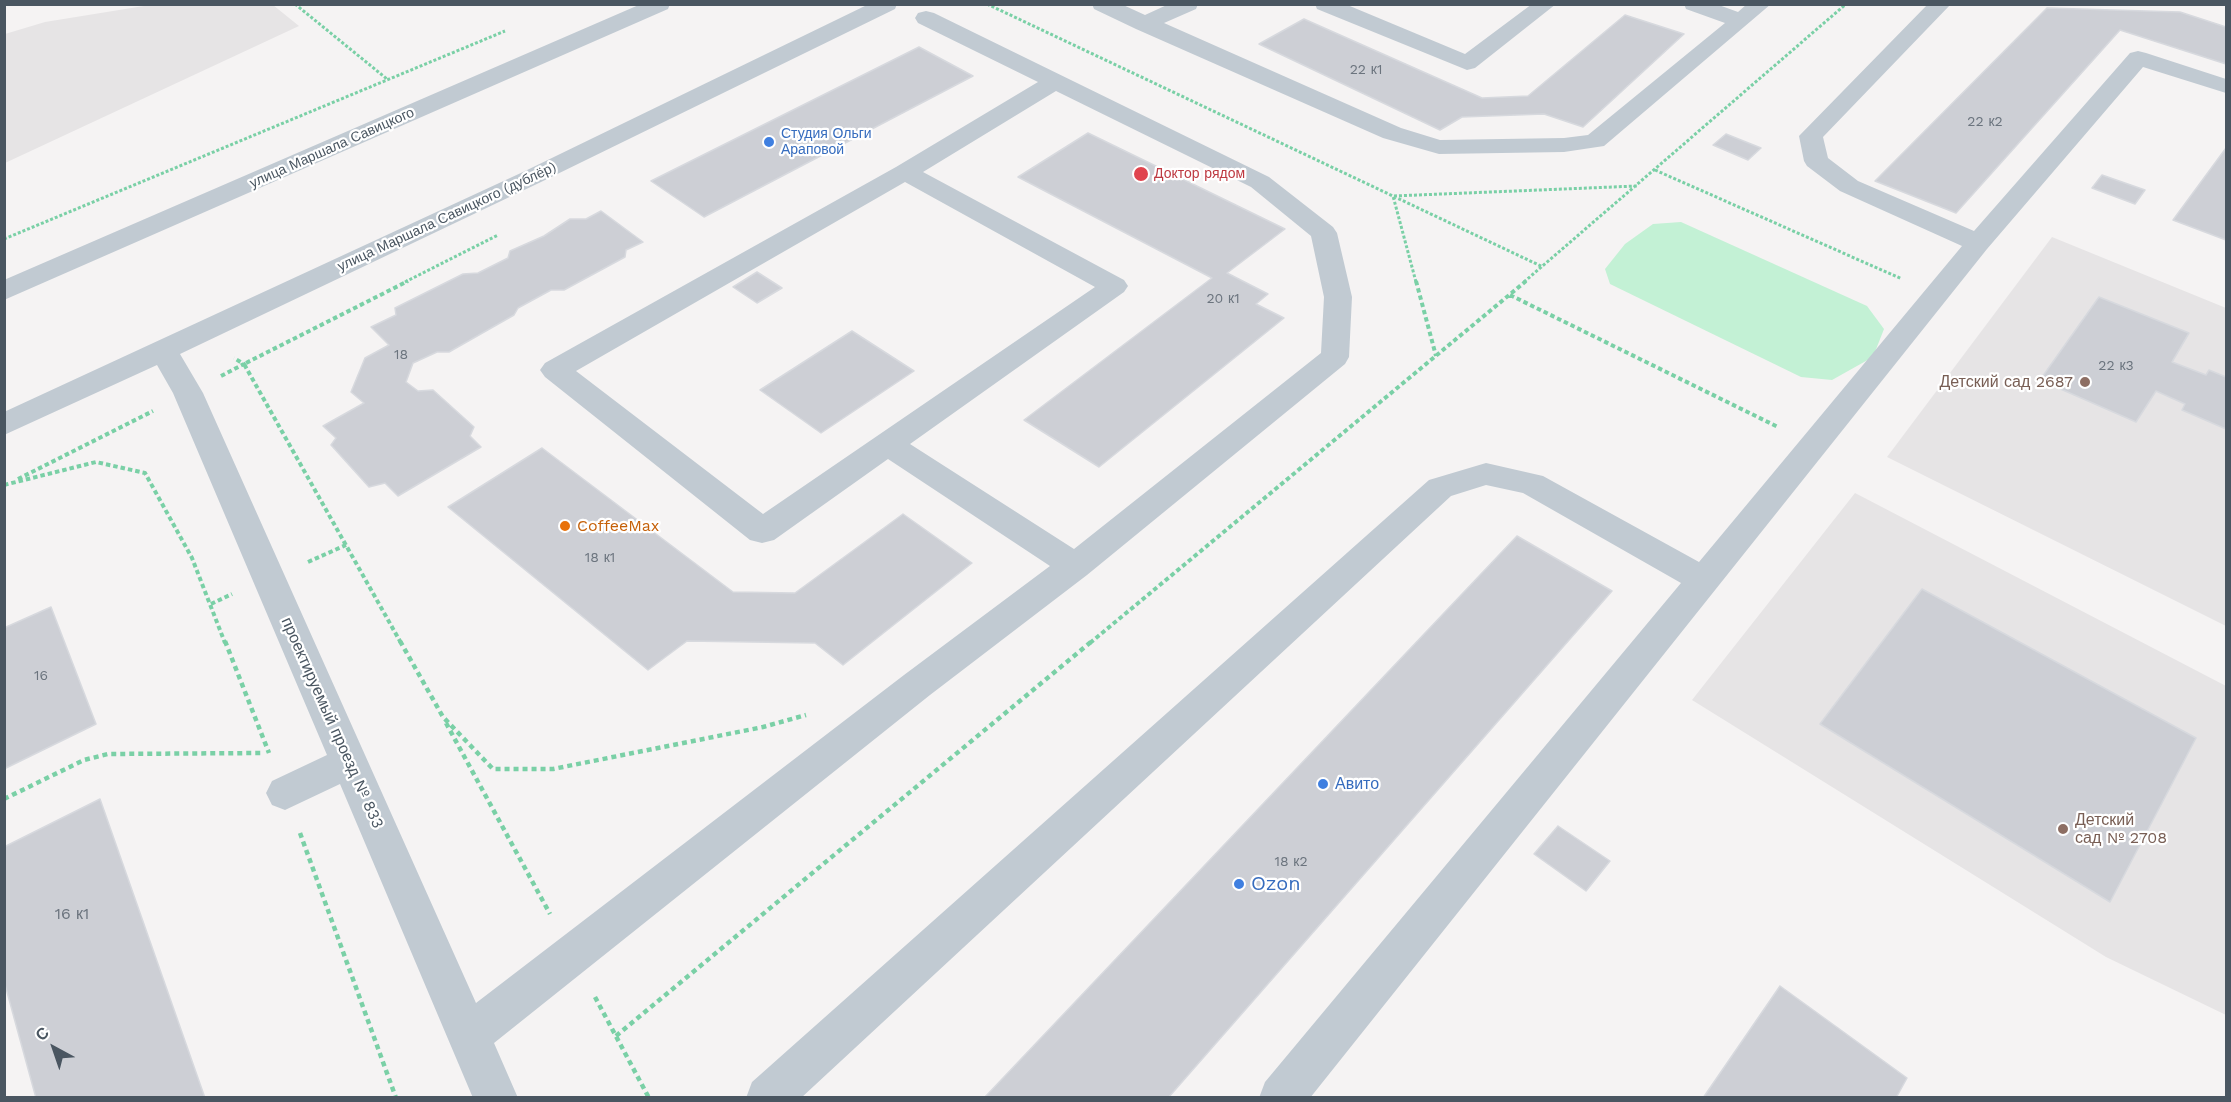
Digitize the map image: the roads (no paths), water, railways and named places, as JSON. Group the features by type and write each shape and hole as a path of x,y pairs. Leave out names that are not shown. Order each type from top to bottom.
{"street":[{"name":"улица Маршала Савицкого","path":"4,291 660,4"},
{"name":"улица Маршала Савицкого (дублёр)","path":"4,425 532,177 887,4"},
{"path":"1102,4 1392,133 1438,147 1564,145 1595,141 1761,4"},
{"path":"1144,24 1188,4"},
{"path":"1325,4 1467,63 1546,4"},
{"path":"1694,4 1741,21"},
{"path":"1941,4 1811,136 1816,161 1849,186 1978,243"},
{"path":"469,1036 917,685 1075,566 1335,357 1338,297 1324,233 1260,182 1055,82 927,11"},
{"path":"1281,1098 1978,243 2138,58 2226,86"},
{"path":"905,172 1114,286 762,531 555,370 905,172 1055,82"},
{"name":"проектируемый проезд № 833","path":"164,351 188,393 496,1098"},
{"path":"888,444 1075,566"},
{"path":"768,1098 1440,488 1486,474 1532,484 1703,580"},
{"path":"285,793 349,762"}],"place":[{"name":"Студия Ольги Араповой","path":"769,142"},
{"name":"Доктор рядом","path":"1141,174"},
{"name":"Детский сад 2687","path":"2085,382"},
{"name":"CoffeeMax","path":"565,526"},
{"name":"Авито","path":"1323,784"},
{"name":"Детский сад № 2708","path":"2063,829"},
{"name":"Ozon","path":"1239,884"}]}
